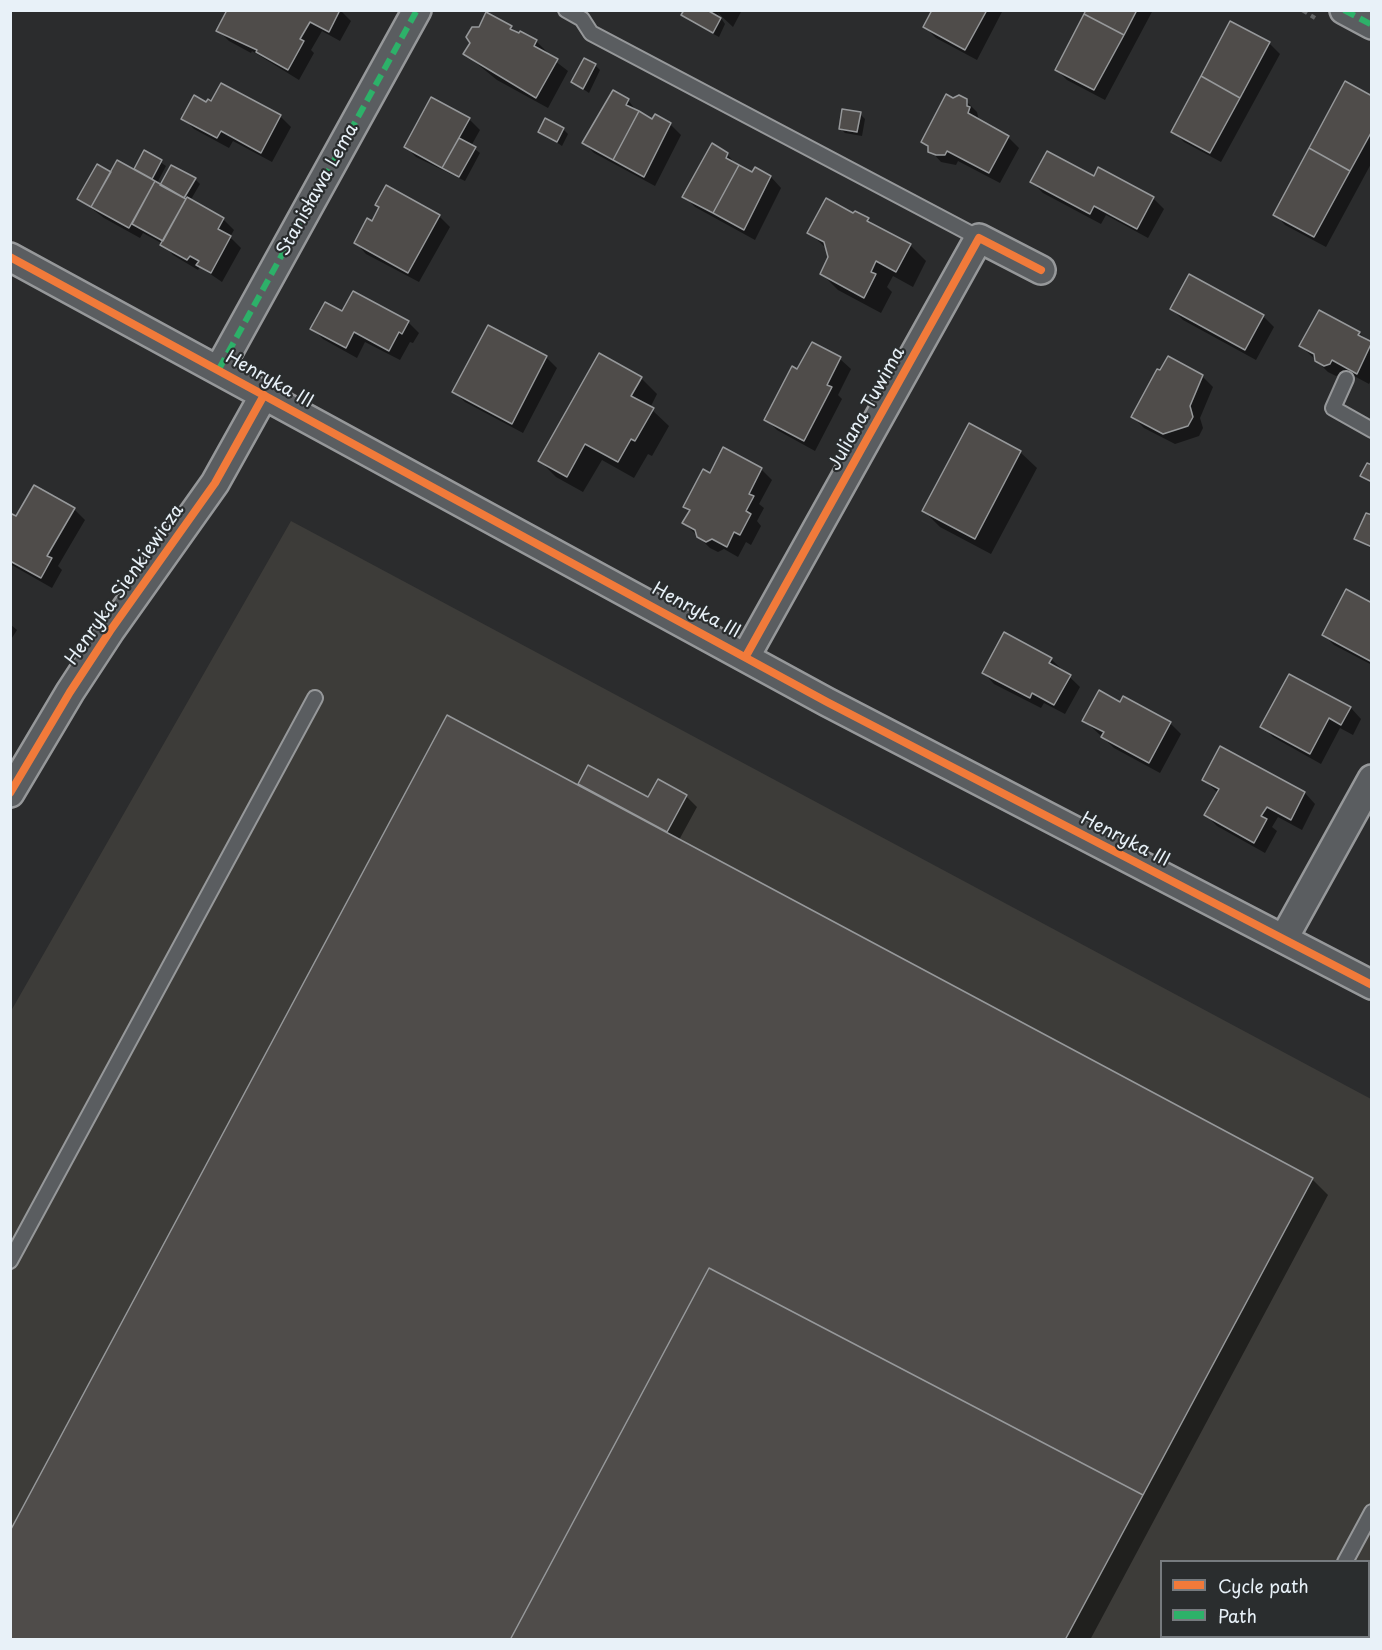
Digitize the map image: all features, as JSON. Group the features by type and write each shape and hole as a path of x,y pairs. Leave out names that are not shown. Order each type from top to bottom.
{"street":[{"name":"Stanisława Lema","path":"219,369 417,10"},
{"path":"1344,10 1371,25"},
{"path":"979,238 1041,270"},
{"name":"Juliana Tuwima","path":"746,656 979,238"},
{"name":"Henryka III","path":"10,257 837,707 1371,985"},
{"name":"Henryka Sienkiewicza","path":"10,793 104,640 215,483 264,395"},
{"path":"1284,938 1371,779"}],"lane":[{"path":"566,10 582,19 591,33 979,238"},
{"path":"1346,380 1333,408 1371,430"},
{"path":"10,1261 315,699"},
{"path":"1346,1560 1371,1512"}],"shaded area":[{"path":"291,521 1371,1099 1371,1639 11,1640 11,1011"}],"building":[{"path":"227,10 340,10 329,32 310,22 300,39 304,41 288,70 256,52 257,50 216,31"},
{"path":"684,10 707,10 721,18 713,33 681,15"},
{"path":"932,10 987,10 965,50 923,27"},
{"path":"1086,10 1137,10 1124,35 1084,14"},
{"path":"486,12 512,26 510,29 519,33 520,31 537,40 534,46 558,59 536,98 463,54 470,43 466,37 472,27 479,27"},
{"path":"1084,14 1124,35 1094,90 1055,70"},
{"path":"1230,21 1270,42 1240,98 1201,76"},
{"path":"584,58 596,64 583,89 571,82"},
{"path":"1201,76 1240,98 1210,153 1171,132"},
{"path":"1345,81 1372,96 1372,131 1350,171 1309,148"},
{"path":"221,83 281,115 261,153 221,131 217,138 181,119 194,95 206,102 208,99 211,101"},
{"path":"613,90 629,99 626,105 639,111 613,160 582,143"},
{"path":"946,94 953,98 959,95 967,99 967,106 970,107 968,113 1009,136 989,173 947,151 945,155 928,152 928,146 921,142"},
{"path":"431,97 470,118 442,168 404,147"},
{"path":"842,109 861,112 857,132 839,129"},
{"path":"639,111 652,119 655,114 671,123 644,177 613,160"},
{"path":"545,118 564,128 557,142 538,132"},
{"path":"459,138 476,147 459,177 442,168"},
{"path":"712,143 728,153 726,158 739,165 713,213 682,197"},
{"path":"1309,148 1350,171 1314,237 1273,215"},
{"path":"144,150 162,160 152,179 134,169"},
{"path":"1047,151 1094,176 1098,167 1154,197 1137,229 1094,206 1090,214 1030,182"},
{"path":"117,160 155,181 129,228 91,207"},
{"path":"97,164 111,172 91,207 77,199"},
{"path":"171,165 196,178 184,198 160,185"},
{"path":"739,165 752,172 755,167 771,176 744,230 713,213"},
{"path":"155,181 186,199 163,241 132,224"},
{"path":"386,185 440,215 408,273 354,243 367,218 372,221 379,207 375,205"},
{"path":"187,197 224,218 218,229 231,236 211,273 196,265 199,261 190,256 187,260 160,245"},
{"path":"826,198 853,213 855,211 869,218 867,221 911,244 896,272 876,261 871,272 876,274 864,298 820,274 828,257 824,242 807,233"},
{"path":"1189,274 1264,315 1245,350 1170,309"},
{"path":"353,291 409,321 402,334 399,332 389,351 354,332 346,348 310,329 325,302 342,311"},
{"path":"1319,310 1360,332 1358,335 1372,342 1357,374 1332,360 1330,364 1324,366 1315,361 1314,354 1299,346"},
{"path":"488,325 547,356 512,424 452,392"},
{"path":"812,342 841,357 827,385 832,387 804,441 764,420 792,366 797,369"},
{"path":"599,353 642,377 631,396 654,408 635,441 631,439 618,462 585,444 567,477 538,461"},
{"path":"1168,356 1203,375 1190,406 1193,417 1188,426 1163,434 1131,417 1157,369 1160,370"},
{"path":"969,423 1021,451 975,539 922,511"},
{"path":"723,447 762,468 749,494 754,496 746,511 751,514 740,535 734,532 727,547 712,539 706,542 697,537 695,530 682,523 690,510 683,507 703,469 710,473"},
{"path":"1367,463 1372,465 1372,482 1360,476"},
{"path":"34,485 75,508 47,556 52,558 41,578 10,561 10,513 16,516"},
{"path":"1366,513 1372,515 1372,547 1354,539"},
{"path":"1346,589 1372,603 1372,662 1322,635"},
{"path":"1004,632 1052,658 1049,663 1071,675 1054,705 1032,693 1030,698 982,673"},
{"path":"1289,674 1351,707 1341,725 1329,718 1310,754 1260,727"},
{"path":"1099,690 1120,702 1123,696 1171,722 1149,763 1101,737 1104,732 1082,721"},
{"path":"447,715 1313,1178 1143,1495 709,1268 510,1640 10,1640 10,1531"},
{"path":"1220,746 1305,792 1291,820 1267,807 1261,816 1267,819 1254,843 1204,815 1219,789 1202,780"},
{"path":"588,765 648,797 658,779 687,795 667,832 578,784"},
{"path":"709,1268 1143,1495 1065,1640 510,1640"}],"marked path":[{"path":"219,369 417,10"},
{"path":"1344,10 1372,25"}],"cycle path":[{"path":"746,656 979,238 1041,270"},
{"path":"10,257 827,702 1372,985"},
{"path":"10,793 70,692 110,631 215,483 264,395"}]}
